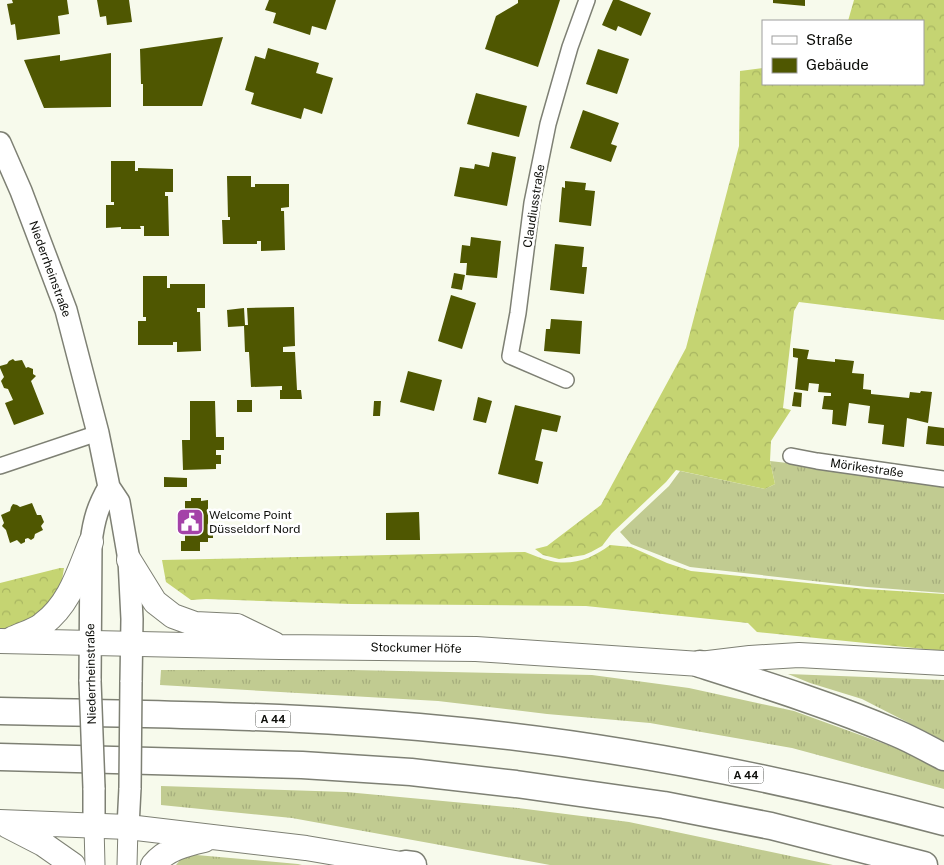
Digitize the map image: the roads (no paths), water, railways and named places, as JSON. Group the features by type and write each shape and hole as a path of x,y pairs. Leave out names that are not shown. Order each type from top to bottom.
{"highway":[{"path":"700,664 799,695 898,733 944,757"},
{"name":"A 44","path":"0,711 157,714 347,721 442,729 536,740 686,762 944,822"},
{"path":"0,757 302,765 410,772 516,784 664,805 771,826 924,865"},
{"path":"406,865 413,865"}],"main road":[{"name":"Niederrheinstraße","path":"0,143 21,191 66,310 98,433 109,487 119,502 129,560 131,682 128,827"},
{"name":"Niederrheinstraße","path":"94,826 90,681 91,542 98,506 109,487"},
{"path":"3,642 42,625 59,610 68,596 91,542"},
{"path":"129,560 155,602 173,616 195,624 237,626 280,647"},
{"name":"Stockumer Höfe","path":"3,642 476,649 700,664 799,655 944,663"},
{"path":"0,822 128,827 306,848 406,865"},
{"path":"0,822 43,844 73,865"},
{"path":"154,865 161,857 182,845 215,837"}],"street":[{"name":"Claudiusstraße","path":"566,380 510,356 518,313 532,203 548,124 570,47 587,0"},
{"path":"0,466 98,433"},
{"name":"Mörikestraße","path":"791,456 944,479"},
{"name":"Niederrheinstraße","path":"94,826 95,865"},
{"name":"Niederrheinstraße","path":"127,865 128,827"}],"place":[{"name":"Welcome Point Düsseldorf Nord","path":"190,522"}]}
